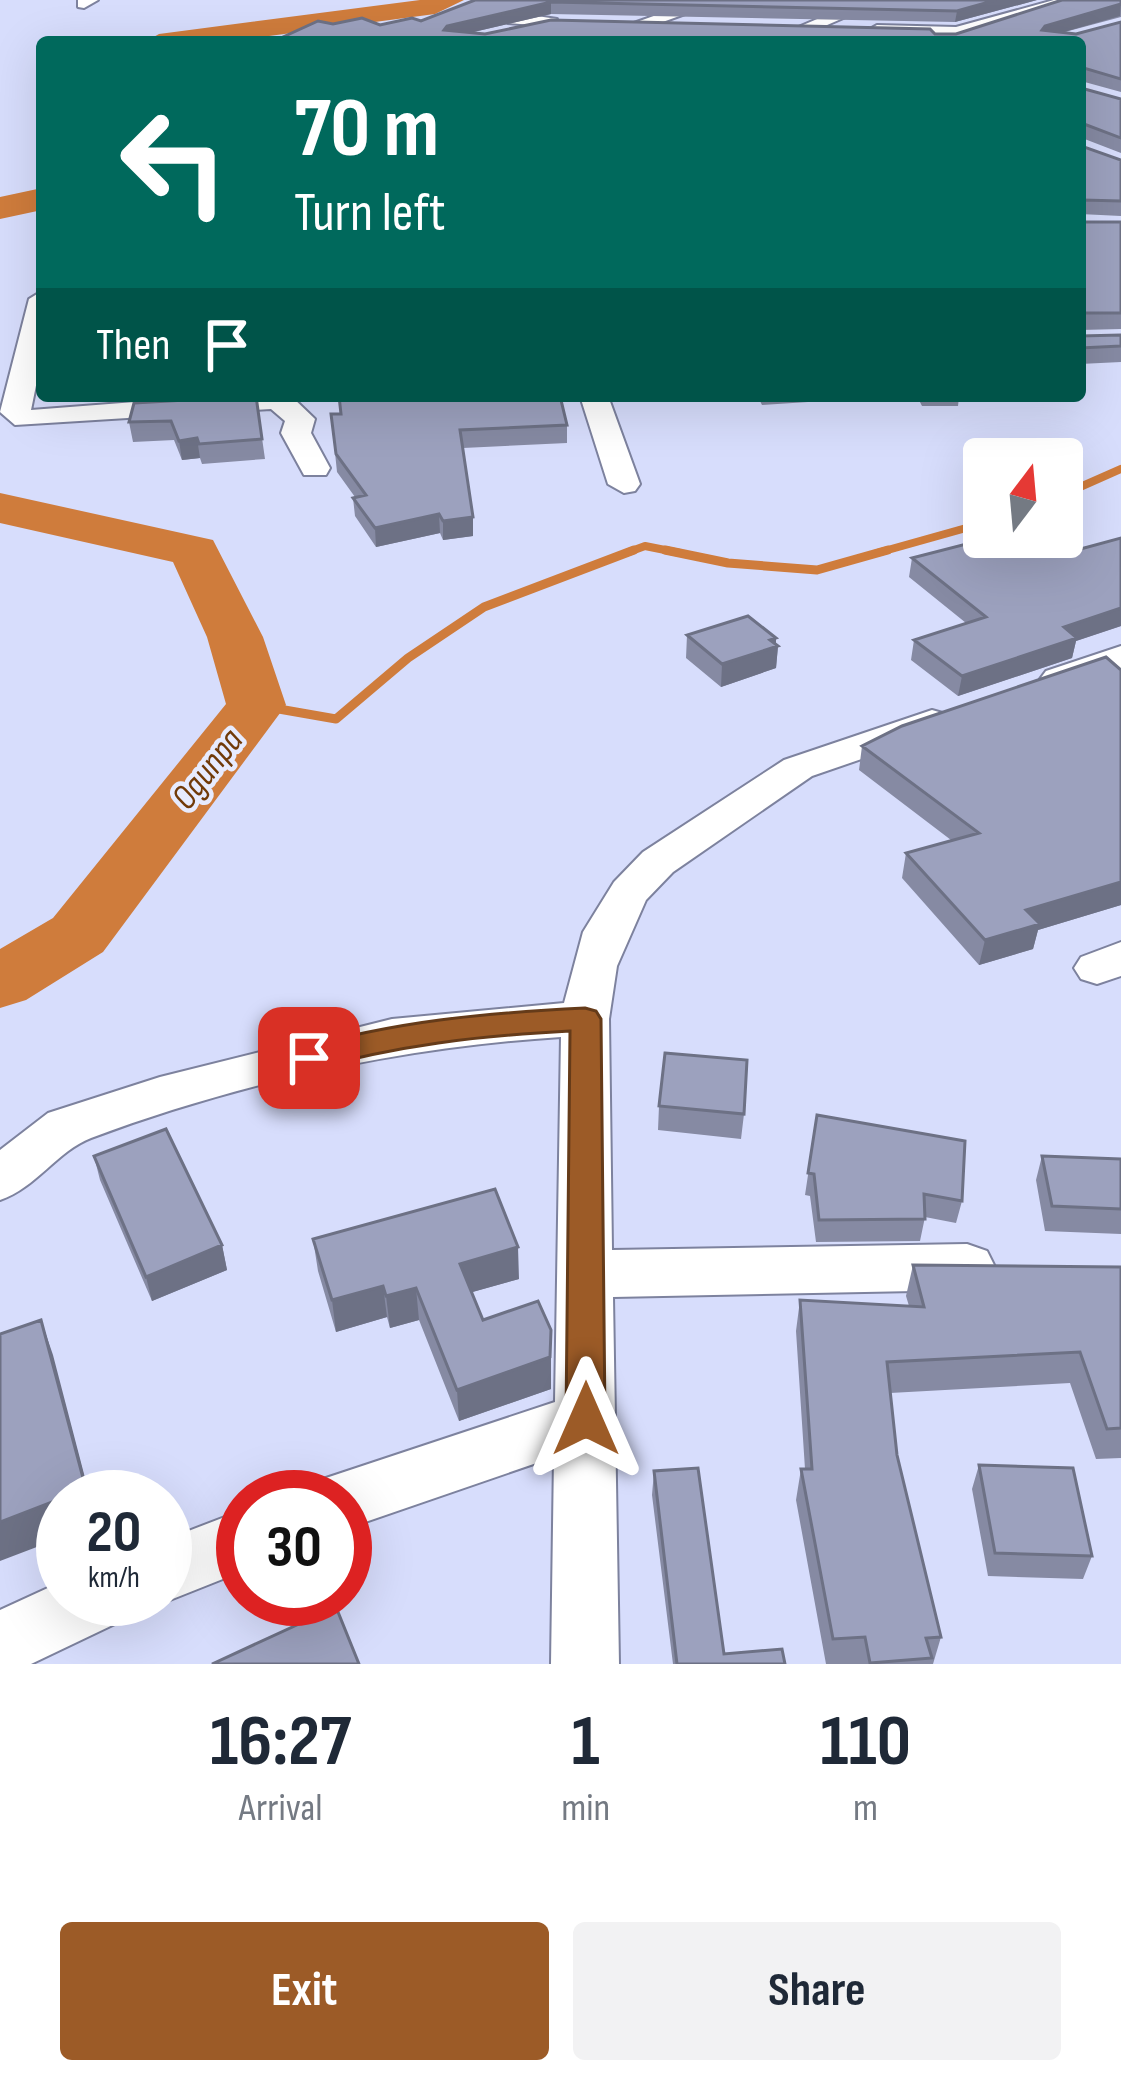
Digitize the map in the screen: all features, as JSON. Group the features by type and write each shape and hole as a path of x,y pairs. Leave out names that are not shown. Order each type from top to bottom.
{"street":[{"path":"554,0 508,18 573,23"},
{"path":"640,24 716,0"},
{"path":"805,28 878,0"},
{"path":"952,36 1073,0"},
{"path":"986,4 1052,7"},
{"path":"490,35 551,23"},
{"path":"617,24 698,27"},
{"path":"783,28 933,36"},
{"path":"36,324 15,412 25,419 227,402"},
{"path":"279,402 300,419 296,433 315,468"},
{"path":"596,402 624,484"},
{"path":"586,1664 585,1019 594,966 628,892 658,862 798,768 1121,658"},
{"path":"0,1179 66,1126 160,1096 392,1036 461,1026 585,1019"},
{"path":"584,1274 1017,1267"},
{"path":"372,1491 586,1419"},
{"path":"0,1644 38,1626"}],"building":[{"path":"475,0 996,0 957,11 551,2 444,30 485,34 551,20 930,29 935,34 956,34 1062,0 1121,0 1121,4 1042,30 1076,34 1121,22 1121,79 1086,69 1086,36 285,36 318,21 333,24 362,18 380,25 412,18 421,21"},
{"path":"1086,89 1121,99 1121,138 1086,125"},
{"path":"1086,148 1121,160 1121,201 1086,200"},
{"path":"1086,222 1121,222 1121,313 1086,313"},
{"path":"1121,335 1121,346 1086,348 1086,336"},
{"path":"257,402 262,439 179,441 171,421 129,422 134,403"},
{"path":"340,402 561,402 567,425 460,430 473,517 443,521 439,514 375,528 353,498 366,495 336,454 331,414 341,414"},
{"path":"1121,538 1121,608 1064,627 1077,638 962,676 914,640 986,617 912,558 963,545 963,558 1083,558 1083,548"},
{"path":"748,616 776,638 770,640 778,646 722,664 687,635"},
{"path":"1106,657 1121,670 1121,882 1026,910 1040,924 985,940 906,853 979,833 862,746 902,726"},
{"path":"665,1053 747,1060 744,1114 659,1106"},
{"path":"817,1115 965,1141 962,1201 924,1194 925,1219 819,1220 814,1174 808,1173"},
{"path":"166,1129 222,1245 146,1277 94,1156"},
{"path":"1042,1156 1121,1159 1121,1209 1052,1206"},
{"path":"495,1189 518,1247 460,1264 483,1320 538,1301 551,1330 550,1357 457,1390 416,1288 386,1296 383,1286 332,1300 313,1239"},
{"path":"913,1265 1121,1267 1121,1428 1107,1429 1080,1352 887,1362 897,1455 941,1637 926,1638 932,1658 870,1663 865,1637 833,1639 801,1469 812,1469 800,1300 924,1307"},
{"path":"41,1320 81,1470 36,1470 36,1508 0,1522 0,1334"},
{"path":"979,1465 1073,1468 1092,1556 995,1553"},
{"path":"698,1468 724,1654 782,1649 785,1664 677,1664 654,1471"},
{"path":"295,1626 344,1626 359,1664 212,1664"}],"waterway":[{"name":"Ogunpa","path":"205,36 435,6 451,0"},
{"name":"Ogunpa","path":"0,208 36,200"},
{"path":"1083,486 1121,469"},
{"name":"Ogunpa","path":"0,508 194,551 235,637 256,705 78,935 0,982"},
{"path":"877,553 963,529"},
{"path":"629,552 645,546 665,550"},
{"path":"629,552 634,550"},
{"path":"665,550 680,553"},
{"path":"665,550 728,563 817,570 888,550"},
{"path":"256,705 336,719 408,658 484,607 629,552"}],"route":[{"path":"309,1058 392,1036 461,1026 585,1019 586,1419"}]}
